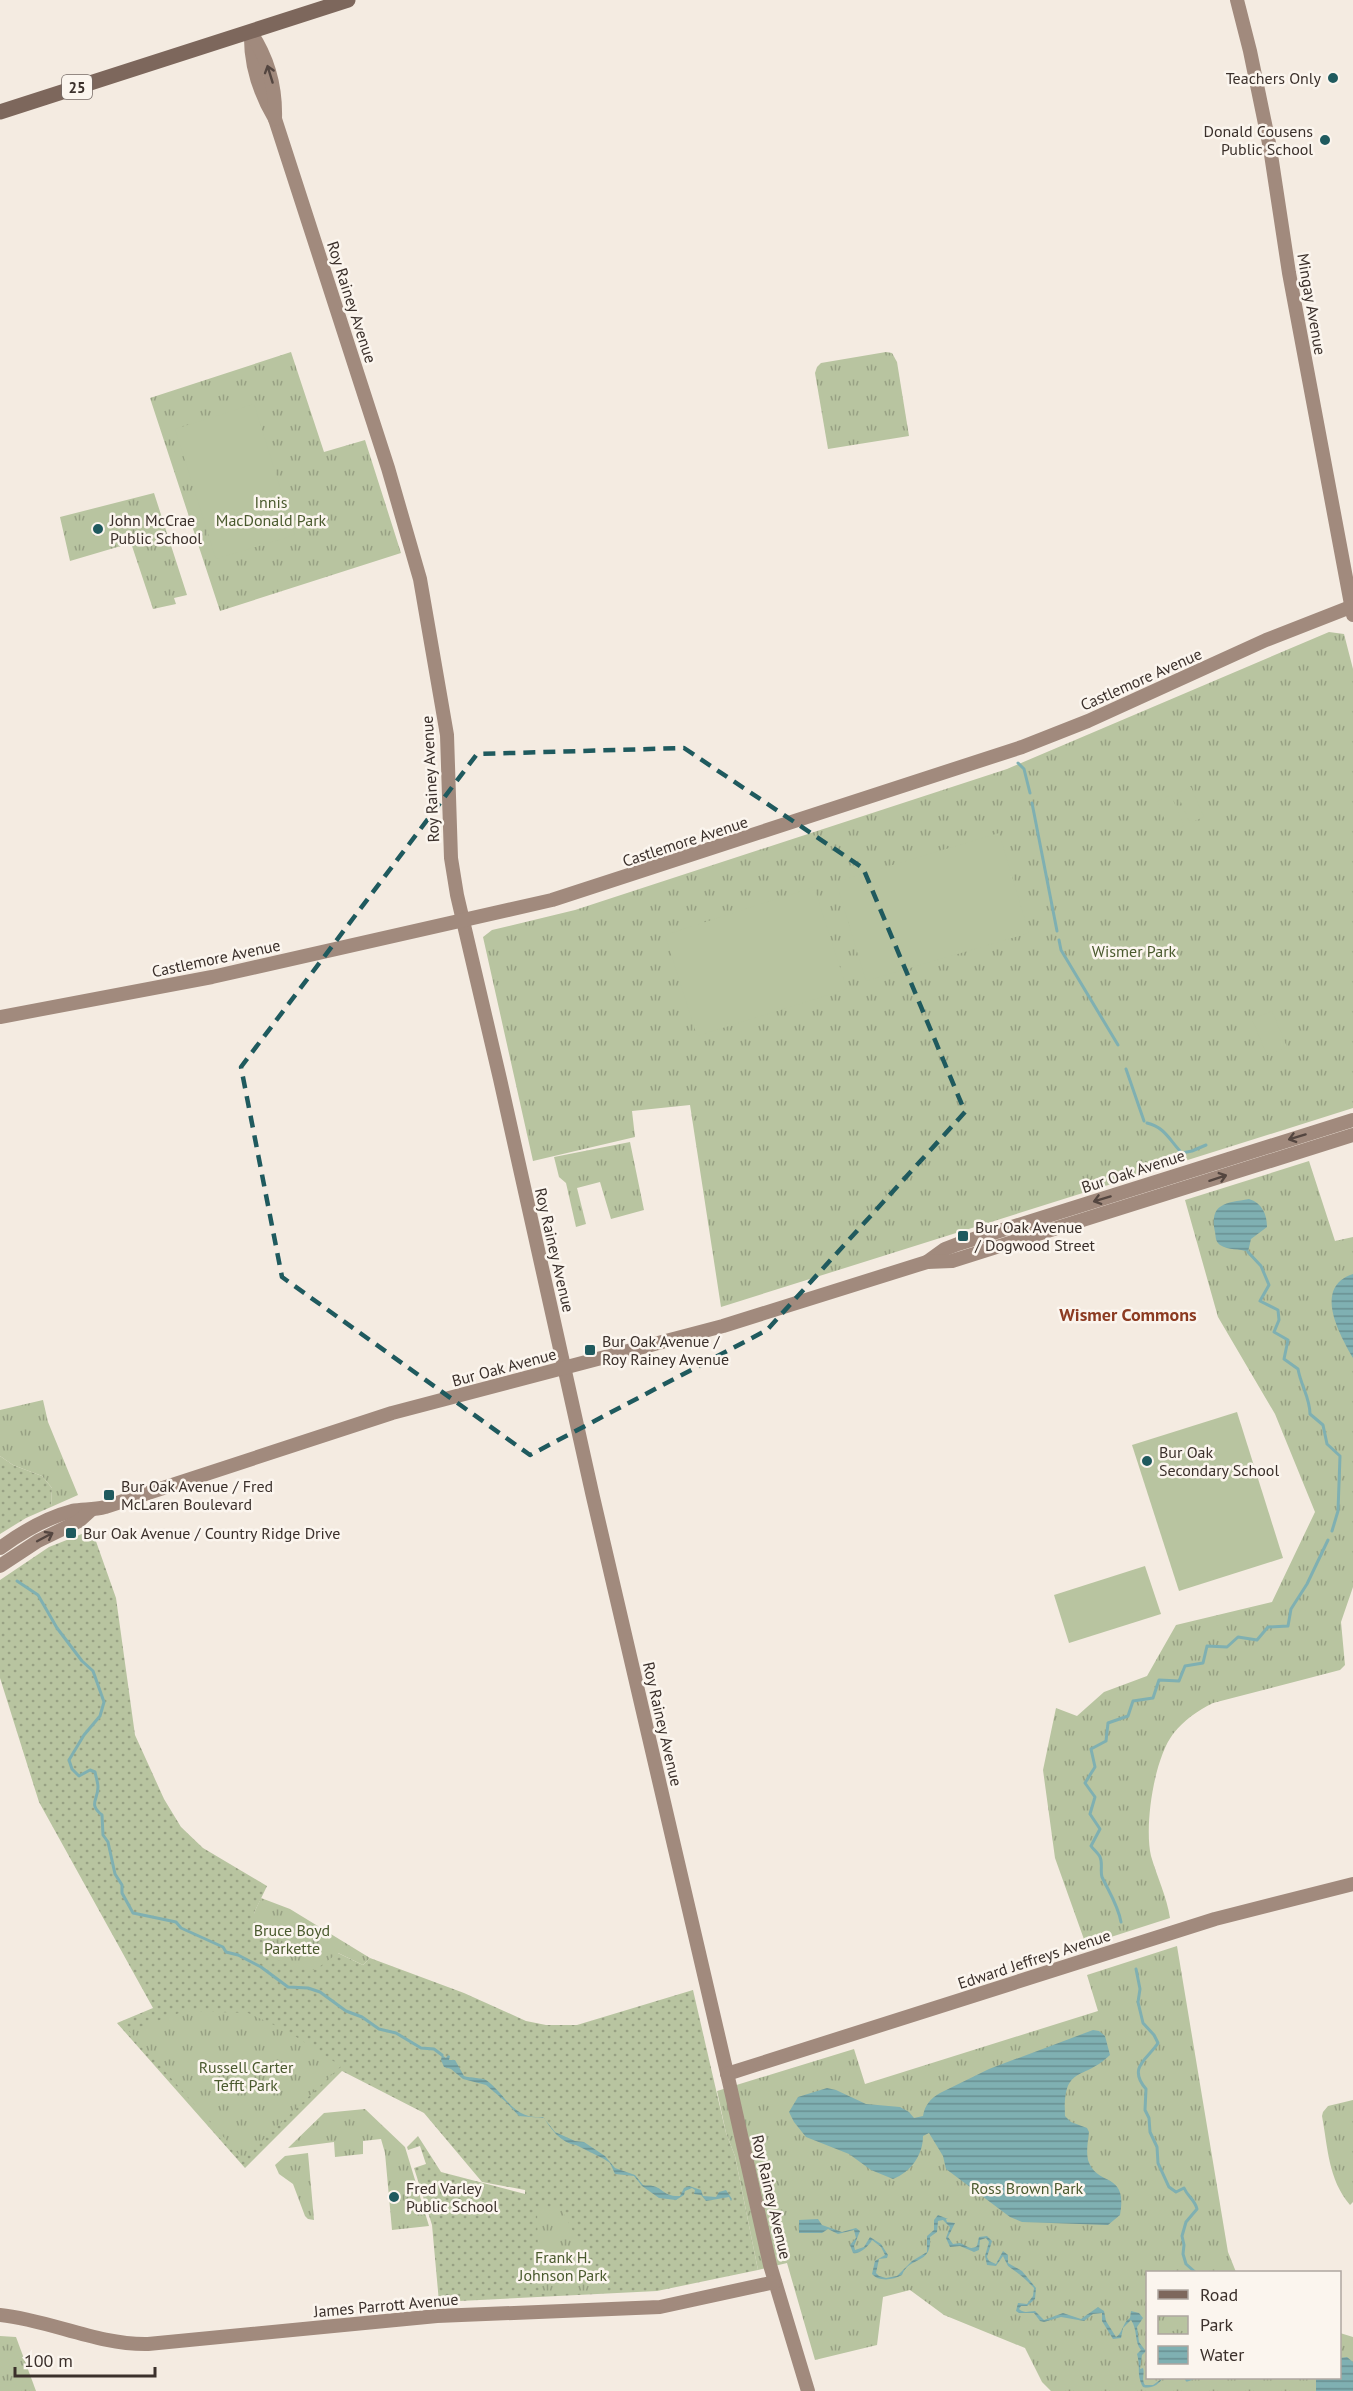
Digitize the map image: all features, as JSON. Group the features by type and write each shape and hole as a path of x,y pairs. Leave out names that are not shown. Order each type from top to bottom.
{"main road":[{"name":"25","path":"0,112 348,0"}],"street":[{"name":"Mingay Avenue","path":"1237,0 1251,51 1268,139 1289,273 1352,609"},
{"name":"Roy Rainey Avenue","path":"251,33 262,50 276,96 275,119 384,456 419,575 447,735 451,858 464,921 742,2147 775,2282 808,2391"},
{"name":"Castlemore Avenue","path":"0,1017 212,977 571,895 980,762 1088,721 1266,640 1352,609"},
{"name":"Bur Oak Avenue","path":"927,1262 945,1249 958,1244 1353,1120"},
{"name":"Bur Oak Avenue","path":"0,1548 32,1527 74,1510 91,1510 369,1420 723,1326 927,1262 952,1261 1353,1135"},
{"name":"Bur Oak Avenue","path":"0,1566 38,1540 79,1521 91,1510"},
{"name":"Edward Jeffreys Avenue","path":"727,2074 1215,1919 1353,1884"},
{"name":"James Parrott Avenue","path":"0,2314 113,2342 148,2344 437,2316 660,2307 775,2282"}],"highlighted area":[{"path":"684,748 863,868 965,1112 767,1330 530,1455 282,1277 241,1067 477,754"}],"green space":[{"name":"Innis MacDonald Park","path":"291,352 324,452 365,440 401,553 220,611 150,398"},
{"path":"886,352 892,353 897,362 909,436 828,449 815,373 817,367 821,363"},
{"path":"254,404 295,535 216,559 175,429"},
{"path":"154,493 187,595 174,598 176,604 153,609 131,543 70,561 60,517"},
{"name":"Wismer Park","path":"1329,632 1344,634 1353,669 1353,1108 721,1307 690,1105 632,1111 635,1137 533,1161 483,937 492,930 575,910 1007,769"},
{"path":"1191,787 1204,817 1190,823 1177,793"},
{"path":"1171,795 1184,826 1170,832 1157,801"},
{"path":"999,833 1029,933 866,981 836,882"},
{"path":"814,887 847,989 697,1036 665,935"},
{"path":"1272,1011 1287,1047 1267,1055 1252,1019"},
{"path":"630,1142 644,1210 611,1219 600,1182 577,1188 586,1224 576,1227 566,1183 559,1177 554,1157"},
{"path":"1309,1161 1335,1241 1353,1237 1353,1587 1341,1622 1345,1665 1340,1670 1213,1703 1191,1716 1177,1729 1166,1745 1156,1776 1149,1828 1151,1856 1170,1918 1086,1945 1055,1858 1043,1770 1056,1708 1077,1716 1104,1692 1147,1676 1176,1625 1272,1602 1315,1512 1275,1414 1218,1317 1185,1200"},
{"path":"43,1400 48,1422 78,1495 51,1507 52,1488 42,1476 13,1465 0,1456 0,1410"},
{"path":"1237,1412 1283,1558 1179,1591 1132,1445"},
{"path":"0,1456 13,1465 42,1476 52,1488 51,1507 26,1518 0,1534"},
{"path":"92,1530 116,1598 135,1735 164,1799 181,1827 203,1848 267,1886 254,1913 363,1965 370,1958 464,1993 526,2021 546,2025 577,2025 693,1990 726,2133 735,2156 758,2270 657,2291 439,2302 432,2225 414,2168 426,2164 420,2146 408,2150 407,2147 418,2136 441,2172 525,2194 525,2190 482,2182 424,2113 342,2071 245,2168 117,2023 153,2008 39,1802 0,1678 0,1580 49,1547"},
{"path":"1145,1566 1161,1614 1069,1643 1054,1595"},
{"name":"Bruce Boyd Parkette","path":"261,1898 290,1909 370,1958 363,1965 338,1953 315,1970 293,1967 274,1958 254,1913"},
{"name":"Ross Brown Park","path":"1177,1946 1228,2252 1236,2271 1146,2271 1146,2379 1341,2379 1341,2333 1353,2337 1353,2391 1051,2391 1042,2382 1025,2348 944,2315 910,2290 883,2297 877,2345 815,2360 787,2263 758,2270 735,2156 726,2133 717,2091 854,2049 865,2084 1098,2011 1087,1975"},
{"name":"Russell Carter Tefft Park","path":"185,2011 248,2013 287,2031 341,2066 243,2159 129,2031"},
{"path":"1353,2100 1353,2202 1350,2205 1333,2174 1322,2116 1328,2106"},
{"path":"365,2109 405,2147 429,2226 392,2230 385,2153 381,2139 363,2141 363,2154 335,2157 334,2142 288,2148 324,2113"},
{"path":"308,2153 314,2220 305,2216 293,2184 279,2174 275,2165 285,2156"},
{"name":"Frank H. Johnson Park","path":"561,2208 604,2291 539,2294 537,2209"},
{"path":"0,2336 16,2337 36,2391 0,2391"}],"water":[{"path":"1249,1199 1263,1210 1267,1227 1251,1239 1248,1252 1220,1245 1216,1239 1214,1222 1217,1210 1221,1206"},
{"path":"1353,1274 1353,1358 1336,1324 1332,1300 1334,1289 1341,1280"},
{"path":"1093,2030 1105,2036 1110,2055 1071,2081 1067,2088 1065,2116 1071,2122 1087,2128 1089,2132 1087,2157 1092,2169 1116,2185 1120,2191 1120,2215 1108,2225 1022,2222 1010,2217 946,2169 943,2156 929,2133 923,2136 921,2150 915,2162 893,2179 871,2170 849,2154 806,2137 789,2112 798,2097 827,2088 866,2104 900,2107 914,2118 923,2116 929,2103 940,2093 989,2069"},
{"path":"442,2055 446,2058 450,2056 449,2060 455,2060 464,2076 486,2080 517,2111 524,2115 544,2118 519,2116 486,2085 463,2079 451,2069 444,2067 441,2060"},
{"path":"545,2119 555,2132 575,2141 584,2142 605,2156 615,2168 635,2175 643,2185 656,2187 675,2196 680,2196 684,2188 689,2186 701,2190 703,2196 716,2197 719,2192 726,2190 732,2199 731,2201 729,2197 706,2201 701,2195 694,2194 695,2190 692,2188 676,2200 659,2198 642,2186 634,2176 615,2174 610,2163 604,2159 561,2138 553,2131"},
{"path":"938,2215 948,2219 946,2219 947,2222 955,2223 948,2237 953,2244 960,2243 970,2248 977,2246 979,2237 987,2236 992,2241 987,2257 989,2261 996,2264 1003,2251 1008,2255 1008,2263 1022,2271 1036,2288 1035,2299 1027,2306 1021,2306 1019,2309 1021,2311 1035,2311 1044,2320 1063,2313 1081,2319 1098,2307 1104,2311 1106,2321 1116,2337 1130,2318 1131,2311 1139,2313 1143,2318 1137,2327 1139,2342 1145,2350 1146,2348 1146,2351 1142,2355 1140,2369 1143,2368 1144,2383 1153,2385 1162,2379 1154,2386 1143,2387 1137,2354 1141,2350 1131,2320 1123,2328 1121,2338 1113,2339 1102,2321 1102,2313 1093,2314 1084,2321 1061,2317 1044,2322 1040,2321 1034,2313 1019,2313 1016,2311 1018,2303 1027,2304 1033,2296 1034,2288 1008,2266 1003,2256 996,2266 987,2265 985,2256 989,2242 986,2238 980,2240 979,2250 974,2252 960,2246 950,2247 946,2238 950,2227 943,2220 938,2221 937,2232 930,2237 928,2252 910,2265 902,2275 886,2279 875,2277 872,2274 875,2261 885,2255 881,2247 872,2240 864,2250 853,2253 850,2245 856,2238 854,2230 838,2234 828,2229 822,2233 799,2233 799,2220 818,2219 822,2225 842,2232 856,2228 860,2231 854,2246 855,2250 864,2247 870,2237 881,2244 888,2255 887,2258 879,2259 876,2273 886,2278 897,2276 912,2261 927,2252 927,2236 934,2230 934,2220"},
{"path":"1347,2357 1353,2362 1353,2391 1316,2391 1316,2379 1341,2379 1341,2358"}],"waterway":[{"path":"1018,763 1024,769 1030,793"},
{"path":"1032,803 1057,931"},
{"path":"1059,940 1061,950 1118,1045"},
{"path":"1126,1069 1144,1121"},
{"path":"1147,1123 1163,1131 1182,1153 1206,1145"},
{"path":"1248,1252 1261,1266 1269,1285 1260,1301 1278,1310 1279,1320 1274,1332 1288,1340 1284,1359 1298,1369 1309,1403 1310,1414 1323,1425 1327,1444 1340,1456 1338,1511 1332,1531"},
{"path":"1121,1922 1116,1904 1102,1877 1100,1857 1091,1846 1100,1829 1090,1814 1095,1797 1085,1783 1095,1767 1091,1749 1106,1741 1108,1723 1128,1716 1133,1701 1153,1698 1159,1680 1179,1681 1185,1666 1203,1663 1207,1646 1227,1647 1238,1637 1257,1640 1268,1627 1288,1626 1291,1609 1307,1584 1328,1540"},
{"path":"17,1581 38,1595 57,1628 82,1661 93,1671 104,1702 100,1716 84,1735 69,1760 72,1769 79,1776 90,1770 95,1772 98,1787 95,1808 102,1815 103,1835 108,1842 115,1874 133,1913 176,1922 181,1928 223,1947 226,1952 238,1955 261,1967 288,1987 308,1988 320,1992 346,2011 362,2017 379,2029 396,2033 421,2048 434,2049 442,2055"},
{"path":"1136,1969 1140,1989 1138,2002 1143,2023 1158,2043 1141,2064 1138,2075 1146,2089 1145,2110 1149,2118 1150,2132 1157,2147 1158,2163 1169,2187 1176,2192 1184,2188 1197,2209 1186,2222 1182,2236 1186,2264 1194,2271"},
{"path":"1186,2379 1190,2379"}],"place":[{"name":"Teachers Only","path":"1333,78"},
{"name":"Donald Cousens Public School","path":"1325,140"},
{"name":"John McCrae Public School","path":"98,529"},
{"name":"Bur Oak Avenue / Dogwood Street","path":"963,1236"},
{"name":"Bur Oak Avenue / Roy Rainey Avenue","path":"590,1350"},
{"name":"Bur Oak Secondary School","path":"1147,1461"},
{"name":"Bur Oak Avenue / Fred McLaren Boulevard","path":"109,1495"},
{"name":"Bur Oak Avenue / Country Ridge Drive","path":"71,1533"},
{"name":"Fred Varley Public School","path":"394,2197"}],"district":[{"name":"Wismer Commons","path":"1128,1314"}]}
